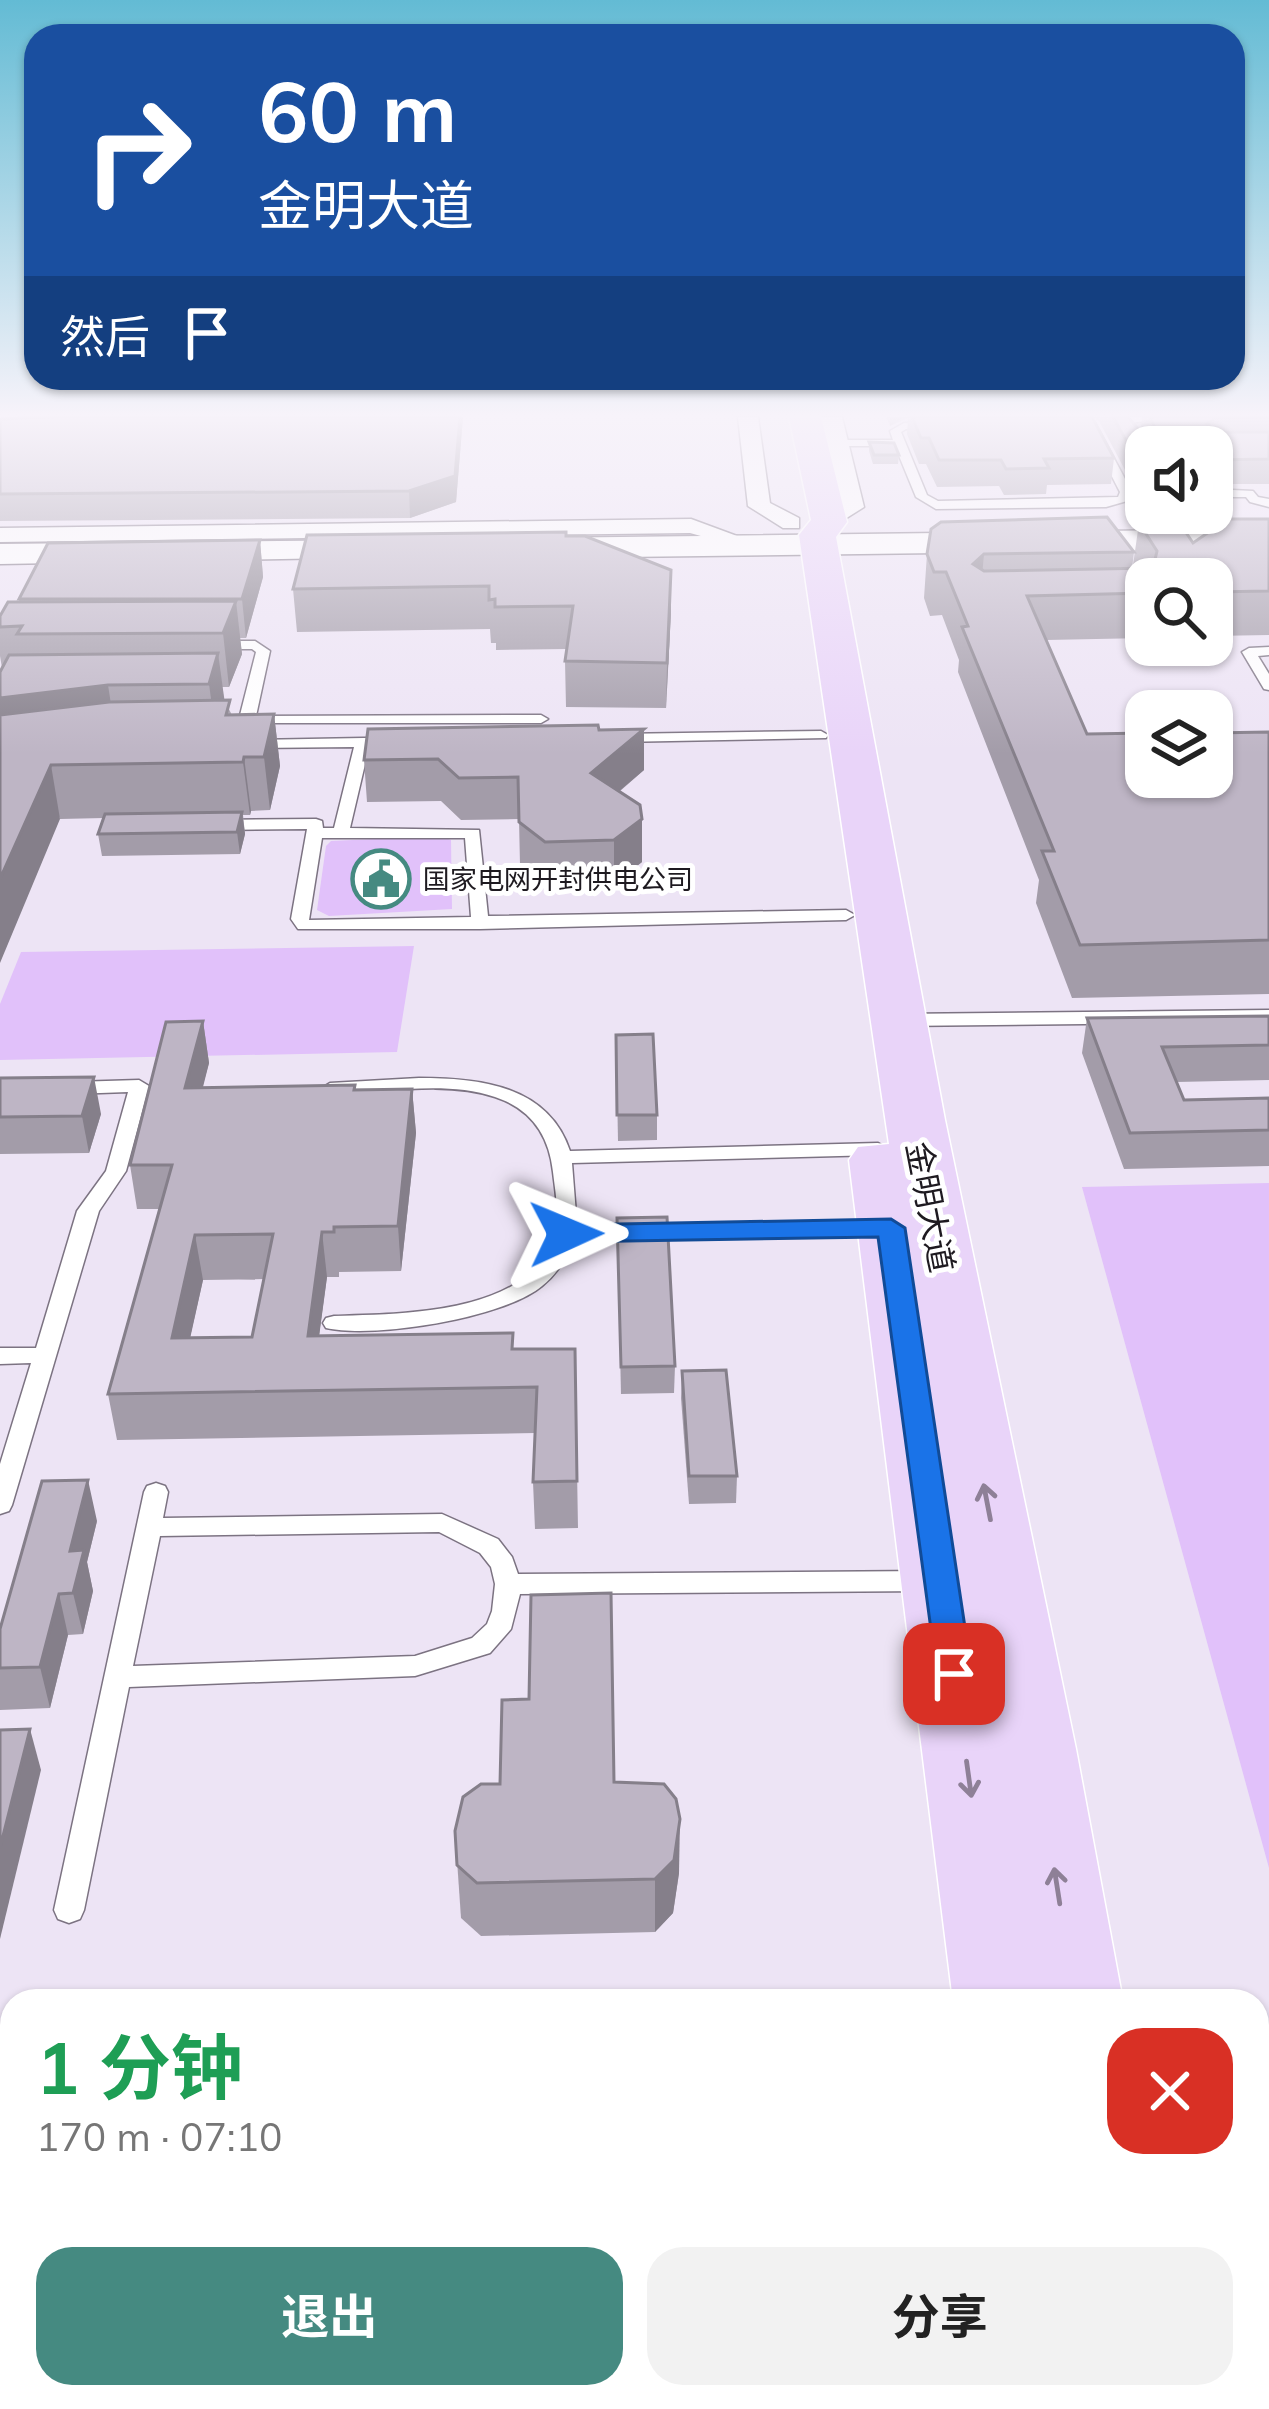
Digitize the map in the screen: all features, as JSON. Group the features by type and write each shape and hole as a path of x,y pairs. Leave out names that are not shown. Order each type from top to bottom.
{"main road":[{"name":"金明大道","path":"805,529 1034,1749 1074,1989"},
{"name":"金明大道","path":"807,529 821,735 998,1989"},
{"path":"1,550 951,529"},
{"path":"1,550 806,534 1112,549 1269,539"}],"street":[{"path":"798,529 806,534"}],"lane":[{"path":"209,645 260,647 248,716 266,721 541,719"},
{"path":"1269,651 1249,652 1269,686"},
{"path":"228,695 252,695"},
{"path":"592,738 821,735"},
{"path":"229,744 409,741"},
{"path":"341,833 363,742"},
{"path":"203,825 316,824 300,919 304,925 846,915"},
{"path":"314,833 473,833 480,923"},
{"path":"898,1021 1269,1016"},
{"path":"0,1505 88,1211 116,1171 140,1086 46,1088"},
{"path":"317,1089 469,1086 506,1094 550,1123 562,1157 566,1234 554,1258 528,1286 501,1302 462,1313 334,1323"},
{"path":"562,1157 878,1149"},
{"path":"566,1234 891,1228"},
{"path":"0,1356 45,1355"},
{"path":"69,1910 155,1492"},
{"path":"117,1677 415,1666 481,1646 498,1629 508,1584 489,1546 442,1522 148,1527"},
{"path":"508,1584 941,1581"}],"shaded area":[{"path":"439,836 451,840 452,909 329,916 317,910 326,846 331,841"},
{"path":"414,946 397,1052 0,1060 0,1004 21,952"},
{"path":"1269,1183 1269,1868 1082,1187"}],"building":[{"path":"931,529 1117,529 1134,552 984,554 973,564 984,571 1125,568 1125,594 1027,596 1087,734 1125,733 1125,798 1233,798 1233,733 1269,732 1269,940 1080,945 1042,851 1054,851 962,627 968,626 946,572 934,572 927,554"},
{"path":"1269,529 1269,591 1233,592 1233,558 1155,558 1157,551 1146,534 1187,534 1193,543 1206,534"},
{"path":"566,532 566,536 585,536 671,570 667,663 565,661 573,606 495,607 495,599 489,600 489,586 293,589 307,535"},
{"path":"260,540 242,599 19,599 48,543"},
{"path":"236,601 223,633 17,634 22,626 0,627 8,602"},
{"path":"218,653 209,684 108,685 0,698 0,672 9,655"},
{"path":"230,700 226,715 274,714 264,757 244,757 243,762 51,765 0,879 0,715 109,702"},
{"path":"598,725 599,730 644,729 591,773 640,805 642,819 614,840 545,842 519,822 518,777 459,778 438,759 364,760 368,729"},
{"path":"242,812 237,832 98,834 105,814"},
{"path":"1269,1016 1269,1045 1162,1047 1184,1100 1269,1098 1269,1130 1130,1133 1087,1018"},
{"path":"203,1021 185,1088 355,1085 354,1090 412,1089 398,1226 334,1227 334,1232 322,1232 308,1336 513,1333 512,1349 575,1349 577,1481 533,1482 537,1387 108,1394 172,1165 130,1165 166,1022","holes":["273,1234 252,1337 172,1338 195,1235"]},
{"path":"653,1034 657,1115 617,1115 616,1035"},
{"path":"94,1077 82,1116 0,1117 0,1078"},
{"path":"667,1217 675,1366 621,1367 617,1218"},
{"path":"726,1370 737,1476 689,1476 682,1371"},
{"path":"88,1480 70,1551 84,1550 73,1593 59,1594 40,1667 0,1668 0,1629 42,1481"},
{"path":"611,1593 614,1782 664,1784 676,1799 680,1819 674,1860 655,1879 477,1883 457,1865 455,1831 463,1797 481,1784 500,1784 502,1700 529,1699 531,1595"},
{"path":"30,1729 0,1848 0,1730"}],"place":[{"name":"国家电网开封供电公司","path":"381,879"}],"route":[{"path":"566,1234 891,1228 954,1674"}]}
